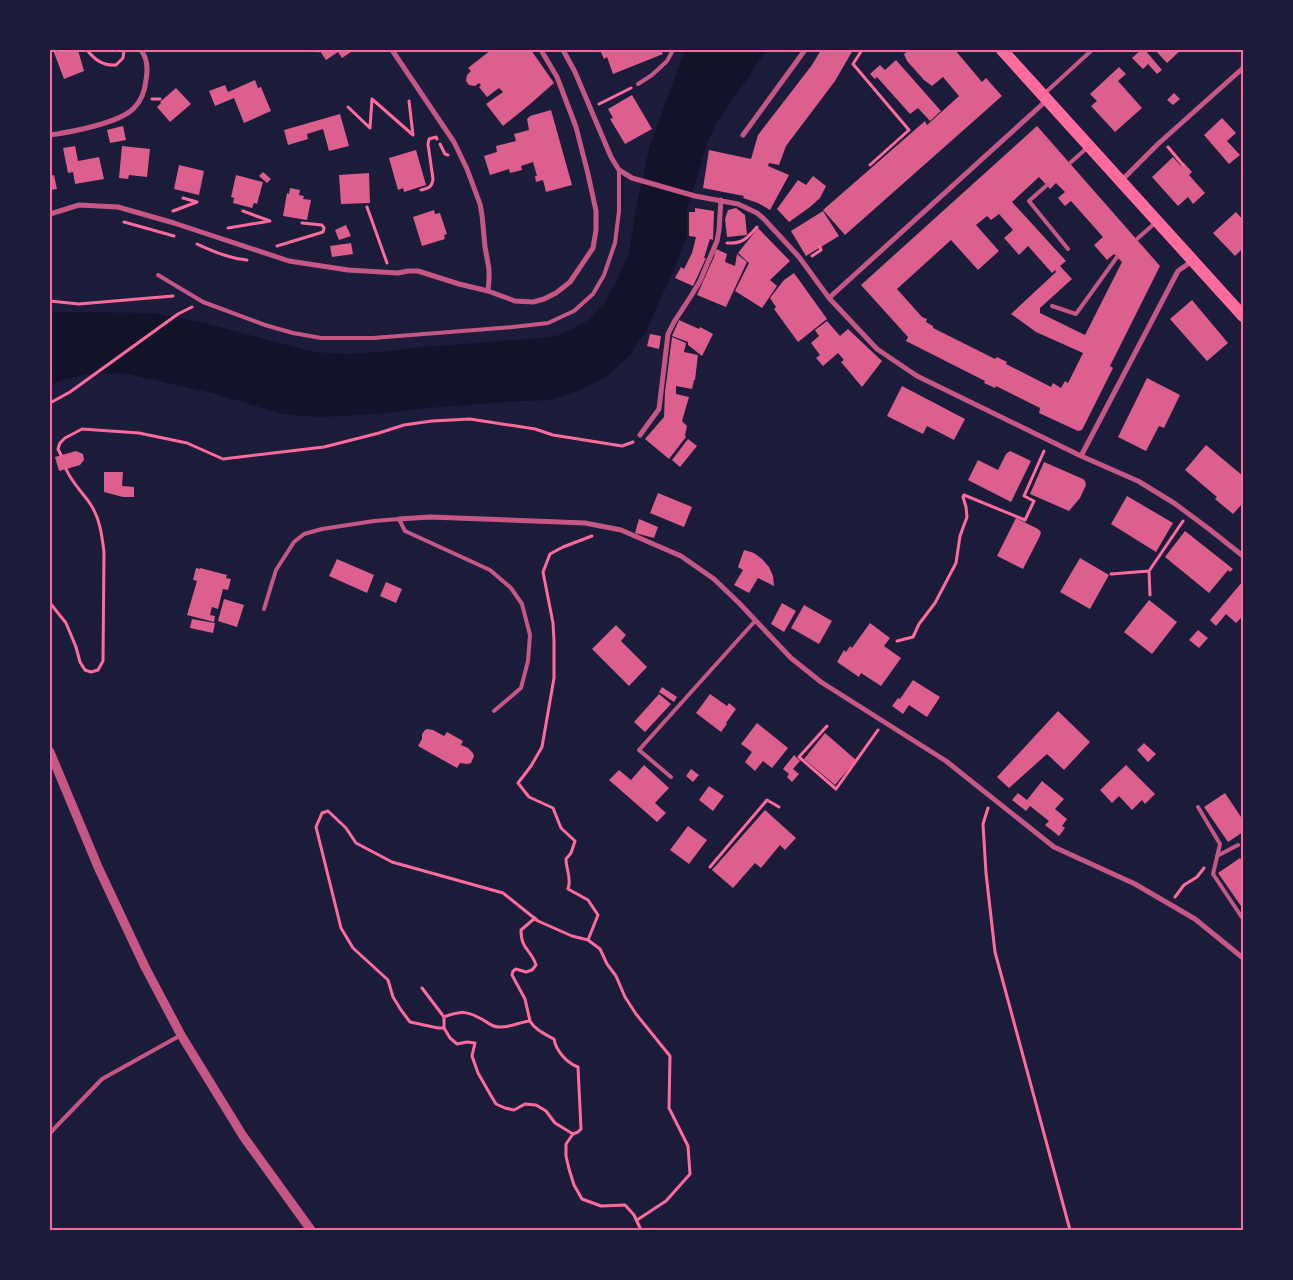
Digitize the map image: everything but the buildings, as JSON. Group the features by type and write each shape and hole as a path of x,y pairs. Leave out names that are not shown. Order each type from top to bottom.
{"main road":[{"path":"1002,50 1243,316"}],"street":[{"path":"50,135 92,127 125,115 135,108 143,94 148,71 146,60 141,50"},
{"path":"392,50 447,132 467,169 480,204 482,215 490,280 488,291"},
{"path":"50,214 80,205 118,208 157,218 289,261 348,270 391,273 418,271 488,291 515,301 532,302 544,299 556,293 570,282 593,248 596,230 596,211 576,127 557,77 541,50"},
{"path":"563,50 575,72 611,157 619,170 632,178 695,196 738,204 757,213 799,257 829,298 877,349 917,376 1138,481 1174,503 1243,556"},
{"path":"743,135 805,50"},
{"path":"1121,181 1162,141 1243,69"},
{"path":"829,298 1046,97"},
{"path":"640,435 659,409 668,334 700,281 717,241 720,224 720,200"},
{"path":"1082,456 1178,271 1192,261"},
{"path":"399,519 430,517 585,523 621,530 682,556 714,579 791,658 821,682 946,761 1054,847 1135,884 1195,918 1243,958"},
{"path":"50,752 98,868 145,967 181,1035 243,1136 311,1230"}],"lane":[{"path":"638,84 652,75 667,61 673,50"},
{"path":"1046,97 1092,50"},
{"path":"1070,163 1090,146"},
{"path":"158,275 203,302 265,325 321,338 373,338 548,323 574,311 593,294 604,275 615,243 619,211 619,170"},
{"path":"1047,185 1029,201 1068,248"},
{"path":"1137,239 1157,222"},
{"path":"1052,306 1076,314 1117,257"},
{"path":"264,609 276,570 294,542 304,534 322,529 399,519 406,531 490,570 511,588 522,604 530,635 528,660 521,688 494,711"},
{"path":"671,777 639,750 755,621"},
{"path":"1198,807 1220,844 1213,874 1243,919"},
{"path":"1217,856 1238,845"},
{"path":"50,1133 102,1079 181,1035"}],"path":[{"path":"87,50 98,62 109,66 116,65 123,58 124,50"},
{"path":"862,50 853,64 909,130 870,165"},
{"path":"602,102 638,84"},
{"path":"348,107 370,128 372,99 413,135 409,101"},
{"path":"421,190 430,188 433,179 429,139 436,137 448,155 458,150"},
{"path":"1162,141 1183,165"},
{"path":"157,218 160,210 171,212 197,202 182,198"},
{"path":"368,207 391,273"},
{"path":"204,233 215,229 270,221 244,211"},
{"path":"717,241 738,243 745,240 764,219"},
{"path":"124,222 182,238"},
{"path":"191,240 211,251 232,259 250,260 256,259 258,251 323,232 324,228 322,226 302,223"},
{"path":"814,255 820,248"},
{"path":"50,301 80,304 178,296"},
{"path":"50,403 70,392 178,314"},
{"path":"61,455 58,449 60,443 65,438 82,429 139,433 187,443 223,460 324,447 404,425 451,420 470,419 503,423 536,429 554,435 622,446 632,443 640,435"},
{"path":"897,641 913,637 919,624 935,603 956,563 960,536 967,517 964,495 1025,520 1034,501 1024,496 1044,451"},
{"path":"50,602 66,623 80,662 85,670 91,672 98,670 103,662 104,552 102,534 98,518 92,506 73,482 66,469"},
{"path":"1150,595 1150,571 1183,520"},
{"path":"588,940 598,915 588,900 568,889 570,882 566,859 571,852 575,840 561,828 553,808 529,797 518,784 542,746 554,678 553,623 543,572 550,554 596,535"},
{"path":"1111,574 1150,571"},
{"path":"827,726 799,757 836,789 885,722"},
{"path":"991,798 983,824 986,873 995,952 1070,1230"},
{"path":"710,866 767,800 779,807"},
{"path":"444,1028 410,1022 393,996 388,980 354,948 341,928 316,826 322,813 328,811 346,828 356,843 392,862 503,893 535,918 572,936 588,940 600,949 636,1014 670,1056 669,1108 688,1146 690,1174 666,1202 636,1220"},
{"path":"1176,893 1184,885 1197,877 1204,868"},
{"path":"535,918 522,930 521,938 525,949 534,958 536,965 532,970 526,972 516,969 512,975 525,999 533,1026 554,1039 558,1051 573,1065 578,1067 581,1129 573,1134 566,1144 566,1156 574,1185 582,1199 601,1206 625,1205 634,1215 641,1230"},
{"path":"422,988 444,1017 444,1028 450,1038 457,1044 475,1043 472,1056 478,1073 496,1104 514,1110 525,1104 536,1105 546,1111 554,1123 573,1134"},
{"path":"444,1017 456,1012 464,1012 490,1025 500,1027 530,1021"}],"shaded area":[{"path":"685,50 767,50 714,128 707,143 687,210 687,236 646,331 630,355 606,378 550,400 318,417 282,414 216,394 123,373 89,374 62,380 50,385 50,311 154,313 204,323 306,350 350,354 542,338 560,335 586,322 603,304 616,283 629,253 637,203 650,145"}]}
